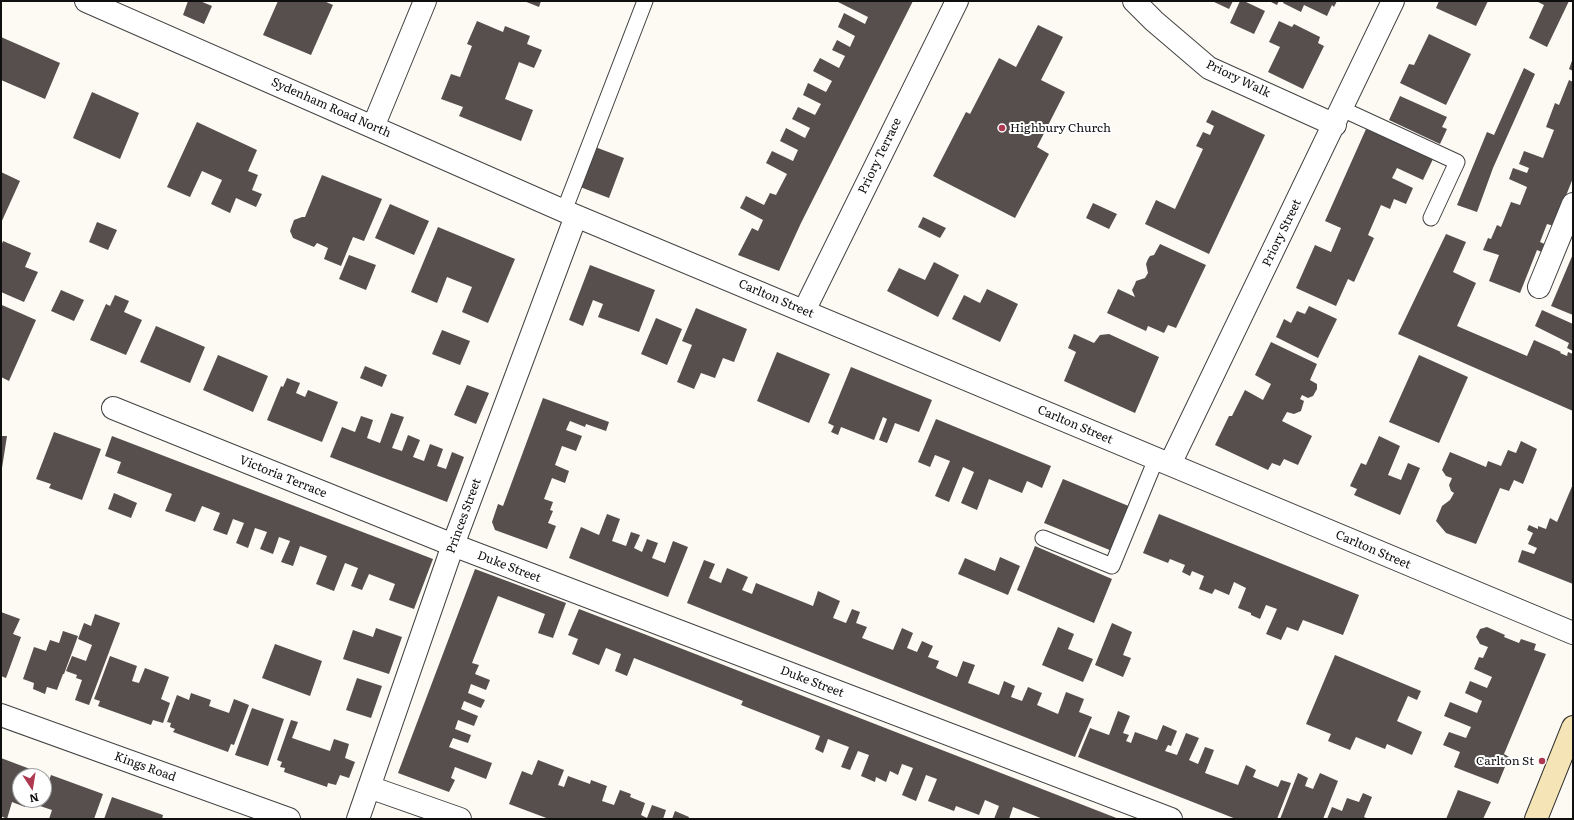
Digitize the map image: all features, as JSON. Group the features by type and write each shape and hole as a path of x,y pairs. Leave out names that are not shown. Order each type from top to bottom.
{"street":[{"name":"Sydenham Road North","path":"86,1 570,213"},
{"path":"373,127 425,1"},
{"name":"Priory Terrace","path":"804,311 957,1"},
{"name":"Priory Walk","path":"1134,1 1154,21 1209,68 1338,117"},
{"name":"Priory Street","path":"1163,462 1338,117 1393,1"},
{"path":"1539,287 1573,204"},
{"name":"Carlton Street","path":"570,213 1573,633"},
{"name":"Princes Street","path":"358,819 570,213"},
{"name":"Victoria Terrace","path":"113,408 453,545"},
{"name":"Duke Street","path":"453,545 1171,819"},
{"name":"Kings Road","path":"1,715 289,819"},
{"path":"1536,819 1573,727"},
{"path":"369,786 460,819"}],"lane":[{"path":"570,213 644,1"},
{"path":"1338,117 1457,162 1431,218"},
{"path":"1043,538 1112,566 1163,462"}],"building":[{"path":"188,1 200,1 212,6 204,24 183,15"},
{"path":"278,1 324,1 333,5 311,55 263,35"},
{"path":"524,1 541,1 539,7"},
{"path":"836,1 913,1 801,223 779,271 738,255 752,228 758,231 763,220 740,208 746,196 764,205 770,193 776,195 787,174 766,163 772,151 793,161 798,150 780,141 786,128 805,138 810,128 792,119 798,107 815,115 821,104 803,95 808,83 826,92 832,81 813,71 820,58 839,68 845,56 832,50 837,40 850,47 855,36 838,27 844,13 865,24 868,17"},
{"path":"1212,1 1233,1 1229,9"},
{"path":"1240,1 1244,1 1265,11 1254,34 1230,23"},
{"path":"1269,1 1279,1 1277,5"},
{"path":"1284,1 1337,1 1334,7 1332,5 1327,16 1304,5 1301,12 1283,3"},
{"path":"1439,1 1488,1 1476,26 1436,8"},
{"path":"1536,1 1569,1 1547,47 1529,38 1544,5"},
{"path":"477,21 503,32 505,26 530,36 527,44 542,50 534,68 519,62 505,99 533,110 521,141 459,116 463,107 441,99 451,74 460,77 472,46 467,44"},
{"path":"1279,21 1292,27 1294,24 1320,37 1318,43 1324,46 1303,89 1268,72 1280,47 1269,42"},
{"name":"Highbury Church","path":"1038,25 1063,37 1041,80 1065,92 1037,147 1049,154 1015,218 933,176 966,112 970,114 999,58 1016,67"},
{"path":"1429,34 1471,54 1446,105 1400,83 1409,64 1414,65"},
{"path":"1,37 60,63 45,99 1,80"},
{"path":"1573,58 1573,71 1569,69"},
{"path":"1524,68 1535,74 1493,168 1477,212 1457,205 1487,132 1494,135"},
{"path":"1569,80 1573,82 1573,178 1554,226 1547,224 1540,242 1547,245 1544,253 1537,250 1520,293 1489,281 1499,255 1483,250 1488,238 1491,239 1497,225 1501,227 1511,202 1520,205 1527,187 1509,179 1513,168 1527,173 1529,168 1519,164 1524,151 1543,158 1554,130 1546,127 1555,103 1559,105"},
{"path":"92,92 139,113 120,159 73,138"},
{"path":"1400,96 1447,117 1442,127 1447,129 1440,144 1389,120"},
{"path":"1212,110 1265,135 1209,254 1145,224 1156,200 1175,209 1203,149 1196,146 1203,132 1210,135 1214,126 1206,122"},
{"path":"197,122 257,150 248,171 258,175 252,190 262,194 256,207 236,198 230,213 211,204 222,180 202,171 190,197 167,187"},
{"path":"1366,129 1433,159 1423,180 1397,168 1392,178 1413,188 1406,204 1394,199 1390,209 1381,205 1368,235 1374,238 1354,282 1348,279 1336,306 1296,288 1315,245 1331,252 1341,228 1325,221"},
{"path":"590,145 624,158 609,198 575,185"},
{"path":"1,172 20,181 1,223"},
{"path":"322,175 382,199 364,241 353,237 341,266 324,259 328,248 317,243 314,247 293,238 290,231 294,220 305,217"},
{"path":"1093,203 1117,214 1109,229 1086,218"},
{"path":"390,204 429,221 414,255 375,238"},
{"path":"923,217 946,228 940,238 918,227"},
{"path":"97,222 117,230 108,250 89,242"},
{"path":"438,227 515,259 488,323 462,312 472,287 447,277 437,303 411,292"},
{"path":"1446,234 1466,242 1453,272 1476,283 1457,326 1527,356 1534,340 1567,356 1568,352 1573,354 1573,411 1398,334"},
{"path":"3,241 31,253 25,267 38,272 24,302 1,292 1,246"},
{"path":"1160,244 1206,265 1176,328 1168,325 1164,333 1148,326 1146,331 1107,313 1118,289 1135,297 1132,290 1136,281 1145,278 1148,273 1146,264 1148,259 1150,256 1154,255"},
{"path":"1573,254 1573,315 1551,306"},
{"path":"349,255 376,265 366,290 339,279"},
{"path":"934,262 959,275 938,317 887,291 899,268 925,280"},
{"path":"590,265 655,290 639,332 598,317 603,304 593,300 583,326 569,320"},
{"path":"987,289 1018,304 1000,342 952,319 964,295 980,303"},
{"path":"61,290 84,300 74,321 51,311"},
{"path":"115,295 129,301 124,312 142,320 126,355 90,340 106,304 110,306"},
{"path":"2,305 36,320 9,381 1,377"},
{"path":"1309,306 1337,319 1318,358 1276,337 1284,319 1291,323 1297,311 1305,314"},
{"path":"696,308 747,329 734,362 723,358 715,378 701,373 694,389 677,382 692,345 682,341"},
{"path":"1542,310 1573,324 1573,351 1567,348 1569,343 1535,326"},
{"path":"656,318 682,329 667,365 641,354"},
{"path":"156,326 205,347 190,383 140,362"},
{"path":"442,330 470,341 460,365 432,354"},
{"path":"1074,334 1094,343 1100,335 1109,334 1159,357 1135,413 1064,381 1076,352 1068,348"},
{"path":"1271,342 1317,364 1310,380 1317,384 1317,389 1313,396 1308,398 1302,395 1300,399 1304,401 1301,411 1294,414 1287,412 1282,421 1312,436 1298,465 1284,459 1280,466 1272,463 1268,470 1215,445 1229,416 1232,416 1245,390 1263,400 1271,384 1255,375"},
{"path":"777,352 830,374 809,423 757,401"},
{"path":"218,355 268,376 253,412 203,390"},
{"path":"1419,355 1468,377 1439,443 1389,422"},
{"path":"365,366 387,375 382,387 360,378"},
{"path":"851,367 932,400 919,432 895,423 887,443 879,440 887,419 883,417 874,440 841,427 838,435 831,432 834,426 828,423"},
{"path":"287,378 300,383 296,393 305,397 308,390 338,402 322,442 267,420 281,386 283,387"},
{"path":"467,385 489,393 476,424 454,415"},
{"path":"543,398 609,422 606,431 586,424 585,427 570,421 566,430 582,436 576,451 562,446 555,465 569,471 565,483 552,478 544,499 553,502 550,510 553,511 548,523 556,526 547,549 495,530 492,522 498,504 503,506"},
{"path":"391,413 404,417 392,448 402,451 408,435 420,440 413,457 424,461 430,444 443,449 437,466 446,469 452,452 464,457 447,502 330,457 342,427 355,432 361,416 373,420 367,438 380,443"},
{"path":"936,419 1051,466 1042,488 1027,481 1022,493 989,479 977,510 961,503 974,472 963,467 949,502 935,496 950,461 935,455 930,467 918,462"},
{"path":"54,432 101,449 82,500 49,488 51,484 36,479"},
{"path":"1,436 7,436 2,468 1,467"},
{"path":"112,436 433,559 414,609 389,600 395,584 369,574 362,590 351,586 358,568 345,563 334,591 316,584 327,556 300,546 293,566 281,562 290,541 279,537 273,554 260,549 267,532 255,528 248,548 236,543 244,523 233,519 227,535 213,530 220,513 202,506 195,522 165,511 172,494 117,473 121,462 105,456"},
{"path":"1379,436 1400,446 1388,475 1401,480 1408,463 1420,468 1400,515 1354,495 1357,489 1350,486 1361,463 1366,465"},
{"path":"1521,441 1537,449 1523,484 1514,480 1509,491 1500,488 1476,544 1446,533 1436,521 1442,506 1450,500 1454,493 1451,491 1449,485 1452,478 1446,476 1442,470 1450,452 1486,467 1488,461 1501,466 1508,450 1516,453"},
{"path":"1063,479 1131,507 1112,551 1044,523"},
{"path":"1573,484 1573,584 1518,562 1522,550 1534,554 1537,548 1528,544 1533,533 1527,530 1529,525 1538,529 1538,526 1546,529 1550,518 1557,522"},
{"path":"114,493 137,503 131,518 108,509"},
{"path":"607,514 620,519 612,541 626,546 631,532 640,535 634,548 642,552 647,539 658,543 652,558 665,563 673,541 688,547 668,597 569,558 581,527 599,535"},
{"path":"1159,514 1359,595 1343,635 1303,620 1298,631 1287,627 1281,640 1266,634 1277,609 1266,605 1260,619 1251,615 1251,613 1238,608 1246,588 1234,582 1229,595 1215,589 1212,594 1199,589 1204,576 1192,571 1190,576 1182,572 1185,565 1170,559 1168,563 1143,553"},
{"path":"1035,546 1112,579 1094,623 1017,590"},
{"path":"1000,557 1020,566 1008,595 958,574 965,558 995,571"},
{"path":"704,560 715,564 709,578 721,583 727,568 748,577 742,590 752,594 756,583 813,606 818,591 840,601 833,618 846,623 852,609 860,612 856,623 867,627 862,638 893,650 902,628 913,633 907,648 917,652 922,641 933,646 928,657 939,661 936,668 957,677 963,661 975,665 968,683 999,695 1004,681 1015,686 1011,697 1022,701 1028,687 1042,693 1037,705 1058,714 1066,692 1084,699 1079,712 1092,717 1075,757 687,603"},
{"path":"475,569 566,603 553,638 538,633 545,614 498,596 472,663 479,665 475,674 490,680 486,690 471,684 468,693 485,700 481,708 464,701 461,709 478,716 474,726 458,720 455,729 471,735 468,743 453,738 449,747 492,763 486,779 455,767 451,778 455,780 449,792 398,773"},
{"path":"579,609 1119,819 1043,819 1013,807 1009,819 994,819 999,806 985,800 979,815 956,806 954,811 928,801 937,779 926,775 916,801 902,795 913,768 902,764 898,775 890,771 886,782 876,777 875,782 861,776 869,755 858,751 850,770 841,767 849,747 828,739 823,753 815,749 820,736 741,705 743,701 634,658 627,676 615,671 621,654 606,648 599,665 572,654 578,639 568,635"},
{"path":"1,612 20,619 13,634 21,637 6,678 1,676"},
{"path":"95,614 120,623 89,705 75,700 82,680 76,678 77,675 66,671 72,656 86,661 92,645 78,639 84,623 91,626"},
{"path":"1112,623 1132,632 1123,655 1131,658 1123,677 1095,665"},
{"path":"1058,627 1074,634 1068,649 1093,659 1083,682 1042,665"},
{"path":"1487,627 1505,635 1504,637 1519,643 1521,639 1536,644 1534,650 1546,654 1504,754 1509,757 1498,784 1454,767 1460,752 1443,745 1449,732 1466,738 1471,727 1444,716 1450,702 1477,713 1482,701 1465,693 1470,681 1487,688 1492,677 1474,669 1479,657 1483,658 1488,647 1480,644 1476,637 1480,629"},
{"path":"376,628 402,637 389,674 343,659 353,630 373,637"},
{"path":"63,631 78,636 57,690 47,687 45,694 33,689 34,683 23,679 34,647 46,651 50,640 59,643"},
{"path":"275,644 322,661 310,696 262,678"},
{"path":"1335,655 1421,691 1417,700 1408,696 1397,721 1422,732 1412,755 1387,744 1385,749 1356,737 1350,750 1328,741 1331,734 1306,724"},
{"path":"110,656 137,666 132,681 139,683 145,668 169,677 161,699 170,703 163,723 153,720 151,725 98,706 100,701 94,699"},
{"path":"357,678 382,686 371,718 346,710"},
{"path":"191,693 211,700 209,706 229,713 234,699 249,705 234,745 231,744 228,752 173,732 175,729 170,727 171,723 167,722 177,695 189,700"},
{"path":"252,708 284,719 268,766 235,755"},
{"path":"1118,711 1130,716 1123,733 1129,735 1126,741 1131,743 1135,732 1157,740 1163,725 1177,731 1171,746 1168,745 1165,751 1177,755 1186,733 1199,738 1189,760 1198,764 1205,747 1214,750 1205,773 1238,785 1246,765 1256,770 1253,777 1278,787 1281,780 1291,783 1277,819 1236,819 1078,757 1090,728 1109,735"},
{"path":"291,720 298,722 292,738 330,751 334,739 349,744 345,758 355,762 349,778 340,775 336,785 328,783 327,787 284,772 285,768 280,767 282,762 277,760"},
{"path":"1,758 27,768 12,768 12,802 7,819 1,816"},
{"path":"538,760 564,770 558,785 564,787 568,776 590,784 591,780 607,786 602,801 614,805 620,790 631,794 630,797 645,803 641,815 647,818 652,805 666,810 663,819 549,819 509,804 522,771 532,775"},
{"path":"1298,773 1308,778 1305,786 1313,789 1320,773 1338,781 1323,819 1280,819"},
{"path":"52,775 103,794 94,819 49,819 52,810 46,808 52,808"},
{"path":"1458,790 1491,802 1483,819 1446,819"},
{"path":"1363,793 1372,797 1364,817 1368,819 1327,819 1332,807 1342,811 1347,798 1359,802"},
{"path":"112,797 163,815 162,819 104,819"},
{"path":"675,811 689,817 688,819 672,819"}],"place":[{"name":"Highbury Church","path":"1002,128"},
{"name":"Carlton St","path":"1542,761"}]}
